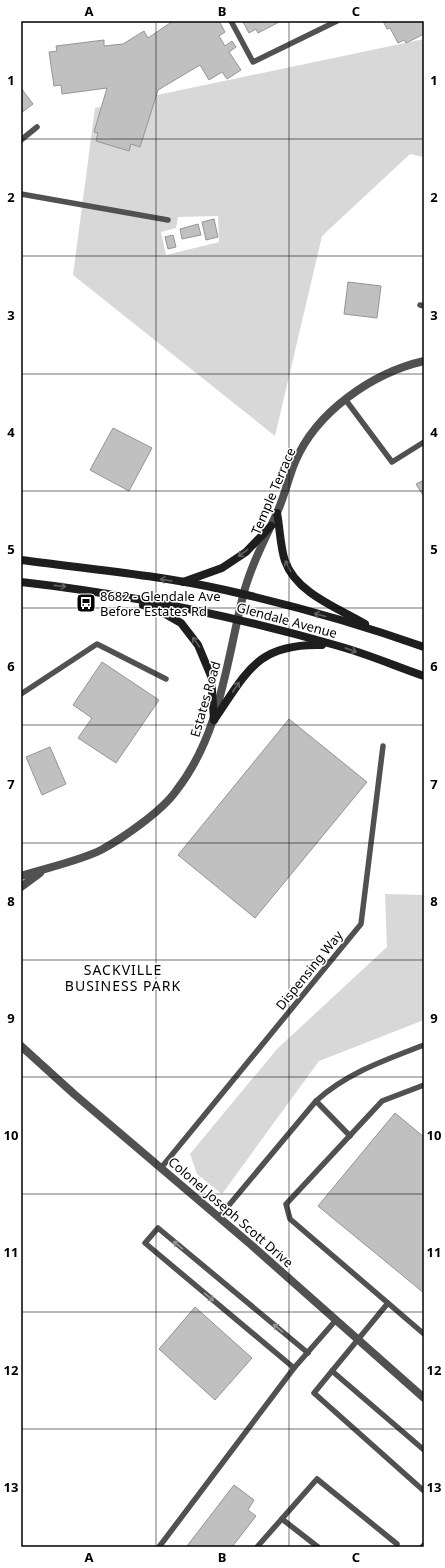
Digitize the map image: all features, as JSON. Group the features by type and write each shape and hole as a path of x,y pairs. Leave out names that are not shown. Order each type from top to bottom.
{"main road":[{"path":"277,512 285,561 291,573 309,592 375,629"},
{"path":"183,582 222,568 246,552 271,526"},
{"name":"Glendale Avenue","path":"21,560 183,582 244,595 375,629 424,647"},
{"name":"Glendale Avenue","path":"21,582 73,588 212,612 337,645 424,676"},
{"path":"127,598 160,611 181,623 198,645 211,676 214,720"},
{"path":"214,720 243,677 260,658 288,646 308,644 337,645"}],"street":[{"name":"Temple Terrace","path":"238,619 244,595 296,460 320,421 345,399 364,386 408,364 424,361"},
{"name":"Estates Road","path":"21,876 101,850 150,817 176,792 202,752 214,720 238,619"},
{"path":"21,887 49,867"},
{"name":"Colonel Joseph Scott Drive","path":"21,1046 219,1217 424,1398"}],"lane":[{"path":"231,21 253,62 337,21"},
{"path":"21,140 37,127"},
{"path":"21,194 168,220"},
{"path":"345,399 392,462 424,442"},
{"path":"21,694 97,644 166,679"},
{"name":"Dispensing Way","path":"161,1168 361,924 383,746"},
{"path":"219,1217 316,1101 332,1087 349,1076 424,1045"},
{"path":"424,1085 382,1101 286,1204 290,1219 424,1334"},
{"path":"316,1101 350,1136"},
{"path":"294,1368 144,1243 158,1228 308,1353"},
{"path":"388,1303 314,1393 424,1491"},
{"path":"160,1547 294,1368 336,1320"},
{"path":"332,1371 424,1450"},
{"path":"257,1547 317,1479 397,1544"},
{"path":"282,1519 318,1547"}],"shaded area":[{"path":"424,39 424,157 410,154 322,236 275,436 73,275 95,108","holes":["218,216 219,242 166,255 161,232 176,228 178,217"]},
{"path":"385,894 424,895 424,1020 319,1061 222,1194 197,1174 190,1154 277,1049 387,947"}],"building":[{"path":"173,21 219,21 225,32 219,36 225,46 232,41 236,47 229,52 241,70 227,79 222,72 209,80 200,65 158,90 140,147 131,144 129,151 96,141 98,133 94,132 107,88 62,94 61,85 54,86 49,52 57,51 56,46 104,40 104,46 123,44 144,31 148,38"},
{"path":"281,21 258,33 256,29 249,33 243,22"},
{"path":"383,21 424,21 424,34 406,43 404,40 398,43 390,28 387,29"},
{"path":"21,88 33,104 21,113"},
{"path":"214,219 218,237 206,240 202,222"},
{"path":"198,224 201,235 182,239 180,229"},
{"path":"173,235 176,247 168,249 165,237"},
{"path":"348,282 381,286 377,318 344,314"},
{"path":"113,428 152,448 129,491 90,470"},
{"path":"424,480 424,497 416,484"},
{"path":"102,662 159,700 116,763 78,738 92,718 73,705"},
{"path":"289,719 367,782 255,918 178,855"},
{"path":"50,747 66,784 42,795 26,757"},
{"path":"395,1113 424,1137 424,1293 318,1206"},
{"path":"195,1307 252,1358 215,1400 159,1349"},
{"path":"234,1485 254,1500 248,1510 256,1516 232,1547 187,1546"}],"place":[{"name":"8682 - Glendale Ave Before Estates Rd","path":"86,603"}],"district":[{"name":"SACKVILLE BUSINESS PARK","path":"123,978"}]}
